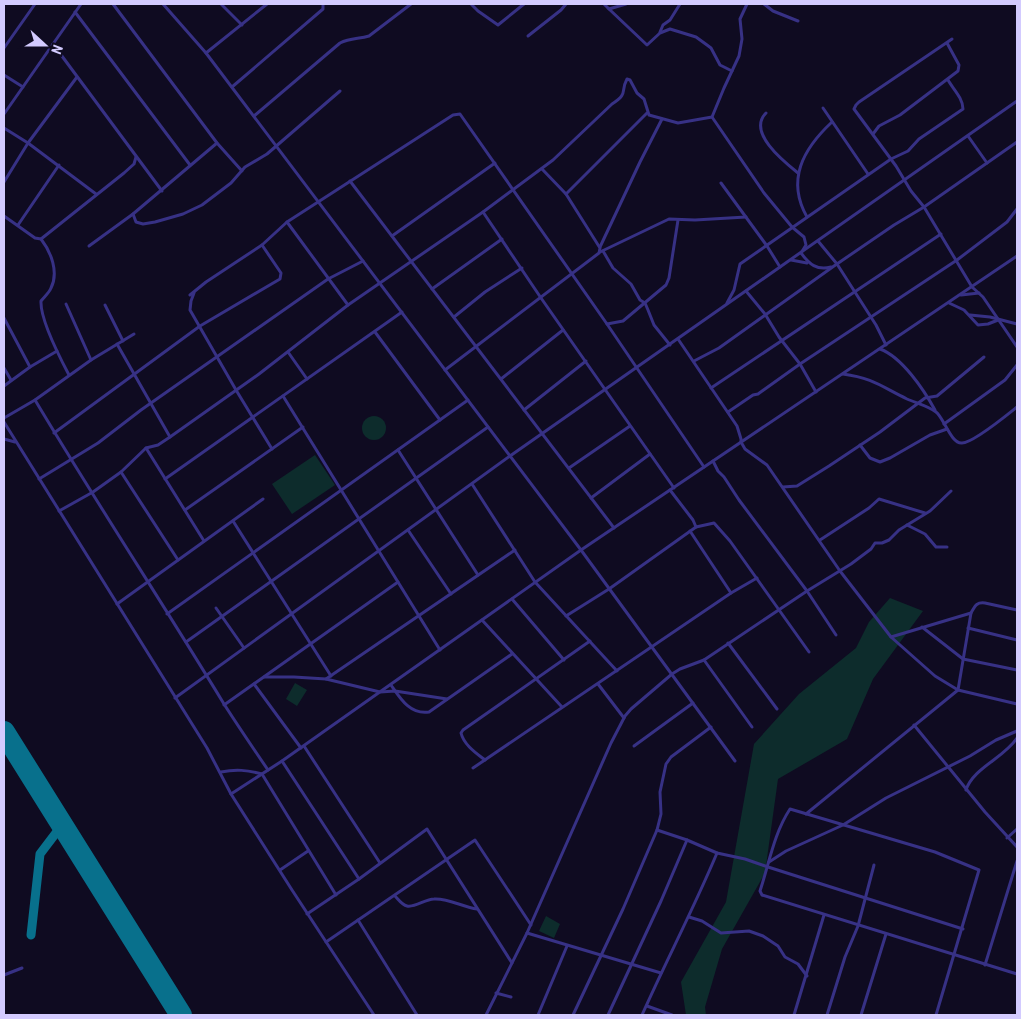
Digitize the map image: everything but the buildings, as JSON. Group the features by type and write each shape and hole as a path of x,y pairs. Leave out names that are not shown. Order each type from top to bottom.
{"street":[{"path":"4,48 35,4"},
{"path":"4,114 81,4"},
{"path":"113,4 218,143 242,171"},
{"path":"163,4 206,52 581,550 735,761"},
{"path":"221,4 242,25"},
{"path":"206,52 267,4"},
{"path":"232,87 323,9 323,4"},
{"path":"254,116 340,42 347,39 369,36 411,4"},
{"path":"471,4 498,25 524,4"},
{"path":"528,36 566,4"},
{"path":"605,4 647,45 660,33 670,29 696,37 712,48 720,65 732,71"},
{"path":"609,9 626,4"},
{"path":"660,33 663,25 670,20 680,4"},
{"path":"712,117 739,56 742,39 740,19 747,4"},
{"path":"764,4 773,11 798,21"},
{"path":"75,12 190,165"},
{"path":"952,39 856,105 856,111 924,206 972,287 979,293 1017,347"},
{"path":"873,134 879,126 900,115 958,71 959,65 947,43"},
{"path":"53,44 162,190"},
{"path":"4,75 23,86"},
{"path":"4,182 28,143 77,77"},
{"path":"59,511 121,472 146,448 158,445 170,437 288,352 348,305 484,212 542,169 612,104 620,99 627,80 630,80 637,93 644,98 647,113"},
{"path":"725,306 734,290 740,264 890,159 908,151 919,139 963,109 964,105 961,99 948,80"},
{"path":"133,214 136,222 143,224 183,214 202,205 231,183 242,171 267,154 340,91"},
{"path":"175,698 510,456 1017,101"},
{"path":"823,108 868,174"},
{"path":"190,295 262,245 287,222 457,113 462,116 514,189 704,467"},
{"path":"647,113 678,123 712,117"},
{"path":"566,194 647,113"},
{"path":"766,113 761,118 759,125 761,133 785,162 798,173"},
{"path":"712,117 764,193 792,228 800,232 806,245 801,253"},
{"path":"601,251 640,162 662,119"},
{"path":"807,217 798,197 798,173 809,149 832,122"},
{"path":"4,128 28,143 96,194"},
{"path":"968,136 987,163"},
{"path":"694,361 719,348 765,314 1017,142"},
{"path":"89,246 133,214 218,143"},
{"path":"41,239 124,173 134,164 136,157"},
{"path":"392,236 495,163"},
{"path":"18,225 59,166"},
{"path":"542,169 566,194 601,251 613,268 631,284 640,300 645,304 654,325 670,345"},
{"path":"350,181 614,528"},
{"path":"721,183 780,267"},
{"path":"728,412 957,260 1007,222 1017,209"},
{"path":"484,212 540,298 674,488"},
{"path":"4,216 35,238 41,239 50,253 54,270 52,287 41,300 40,305 68,375"},
{"path":"445,370 601,251 668,219 746,217"},
{"path":"607,324 623,321 666,285 669,278 678,220"},
{"path":"287,222 348,305"},
{"path":"712,388 941,234"},
{"path":"432,289 502,239"},
{"path":"818,241 871,316 886,345"},
{"path":"54,433 200,326 280,279 280,273 262,245"},
{"path":"801,253 808,263"},
{"path":"231,794 303,747 581,550 1017,256"},
{"path":"790,260 808,263 821,268 836,265"},
{"path":"39,479 98,443 150,403 328,280 363,261"},
{"path":"454,317 485,292 522,268"},
{"path":"734,290 736,298"},
{"path":"746,291 765,314 782,342 800,364 816,392"},
{"path":"194,292 190,310 272,449"},
{"path":"960,295 979,293"},
{"path":"948,303 961,307 981,326 998,320"},
{"path":"66,304 91,360"},
{"path":"105,305 123,341"},
{"path":"165,479 402,312"},
{"path":"970,315 1017,324"},
{"path":"4,318 30,366"},
{"path":"501,379 564,330"},
{"path":"375,332 440,420"},
{"path":"134,334 68,375 4,420 221,772 231,794 374,1015"},
{"path":"678,339 737,426 741,442 748,452 767,465 840,571 891,637 935,676 958,690 1017,704"},
{"path":"117,344 170,437"},
{"path":"880,349 897,358 928,397 947,429 958,442 966,442 977,437 1017,407"},
{"path":"4,386 30,366 57,351"},
{"path":"288,352 307,379"},
{"path":"782,487 797,486 860,446 917,403 928,397 937,396 984,357"},
{"path":"524,410 586,361"},
{"path":"944,424 1004,380 1017,365"},
{"path":"4,368 11,380"},
{"path":"843,374 865,377 936,412"},
{"path":"715,393 718,384"},
{"path":"283,396 440,650"},
{"path":"35,400 70,459 148,581 166,614 268,770"},
{"path":"166,614 468,400"},
{"path":"569,468 630,426"},
{"path":"185,510 303,427"},
{"path":"186,642 488,427"},
{"path":"860,446 870,458 880,462 930,435 947,429"},
{"path":"4,439 16,442"},
{"path":"146,448 204,541"},
{"path":"398,450 478,576"},
{"path":"591,498 650,454"},
{"path":"713,461 836,635"},
{"path":"121,472 178,560"},
{"path":"472,484 536,582 617,671"},
{"path":"670,490 693,520 696,527"},
{"path":"486,1015 531,925 611,743 631,709 672,674 704,660 806,591 840,571 871,549 875,543 884,542 896,531 930,511 951,491"},
{"path":"117,604 263,499"},
{"path":"820,540 869,508 879,499 925,513"},
{"path":"233,521 331,676"},
{"path":"566,616 609,589 696,527 710,523 717,526 730,541 810,652"},
{"path":"907,526 925,534 936,547 947,547"},
{"path":"408,530 451,594"},
{"path":"690,531 732,593"},
{"path":"326,679 515,550"},
{"path":"473,768 756,578"},
{"path":"224,705 398,582"},
{"path":"512,599 564,660"},
{"path":"806,814 958,690 968,628 975,606 980,602 1017,610"},
{"path":"216,608 244,648"},
{"path":"891,637 972,613"},
{"path":"482,620 562,707"},
{"path":"922,627 964,659 1017,670"},
{"path":"968,628 1017,640"},
{"path":"484,760 461,737 463,730 590,641"},
{"path":"728,643 777,708"},
{"path":"391,684 408,706 416,712 424,713 447,700 512,654"},
{"path":"704,660 752,728"},
{"path":"263,677 326,679 380,692 395,691 447,700"},
{"path":"254,684 303,747 380,863"},
{"path":"598,684 624,718"},
{"path":"634,746 693,703"},
{"path":"914,725 966,790 1017,848"},
{"path":"574,1015 635,883 657,830 661,814 660,792 668,760 711,727"},
{"path":"769,862 786,851 843,825 886,798 948,768 996,740 1017,731"},
{"path":"966,790 970,779 1009,749 1017,738"},
{"path":"282,761 360,879"},
{"path":"221,772 233,769 262,774 336,895"},
{"path":"936,1015 954,954 963,929 979,870 935,852 790,809 782,823 769,862 760,891 762,895 858,926 954,954 1017,974"},
{"path":"307,914 360,879 427,829 512,963"},
{"path":"1008,838 1017,829"},
{"path":"657,830 717,853 746,859 963,929"},
{"path":"326,942 475,840 531,925"},
{"path":"608,1015 687,840"},
{"path":"280,870 308,850"},
{"path":"642,1015 717,853"},
{"path":"985,965 1017,861"},
{"path":"826,1015 845,957 858,926 874,865"},
{"path":"395,895 405,906 441,899 478,909"},
{"path":"800,1015 795,1014 824,915"},
{"path":"689,917 702,921 721,934 749,931 763,936 778,946 785,957 798,964 807,976"},
{"path":"358,920 417,1015"},
{"path":"527,933 661,973"},
{"path":"861,1015 886,934"},
{"path":"538,1015 567,946"},
{"path":"4,975 22,968"},
{"path":"496,993 511,997"},
{"path":"646,1006 672,1015"}],"green space":[{"path":"369,416 379,416 386,423 386,433 379,440 369,440 362,433 362,423"},
{"path":"315,455 335,485 292,514 272,484"},
{"path":"890,598 923,611 873,679 847,739 778,779 765,873 722,949 705,1007 706,1015 686,1015 681,982 726,902 754,744 799,694 856,648 869,622"},
{"path":"295,683 307,690 297,706 286,699"},
{"path":"546,916 560,924 554,938 539,931"}],"taxiway":[{"path":"31,935 40,854 62,825"}],"runway":[{"path":"4,732 181,1015"}]}
